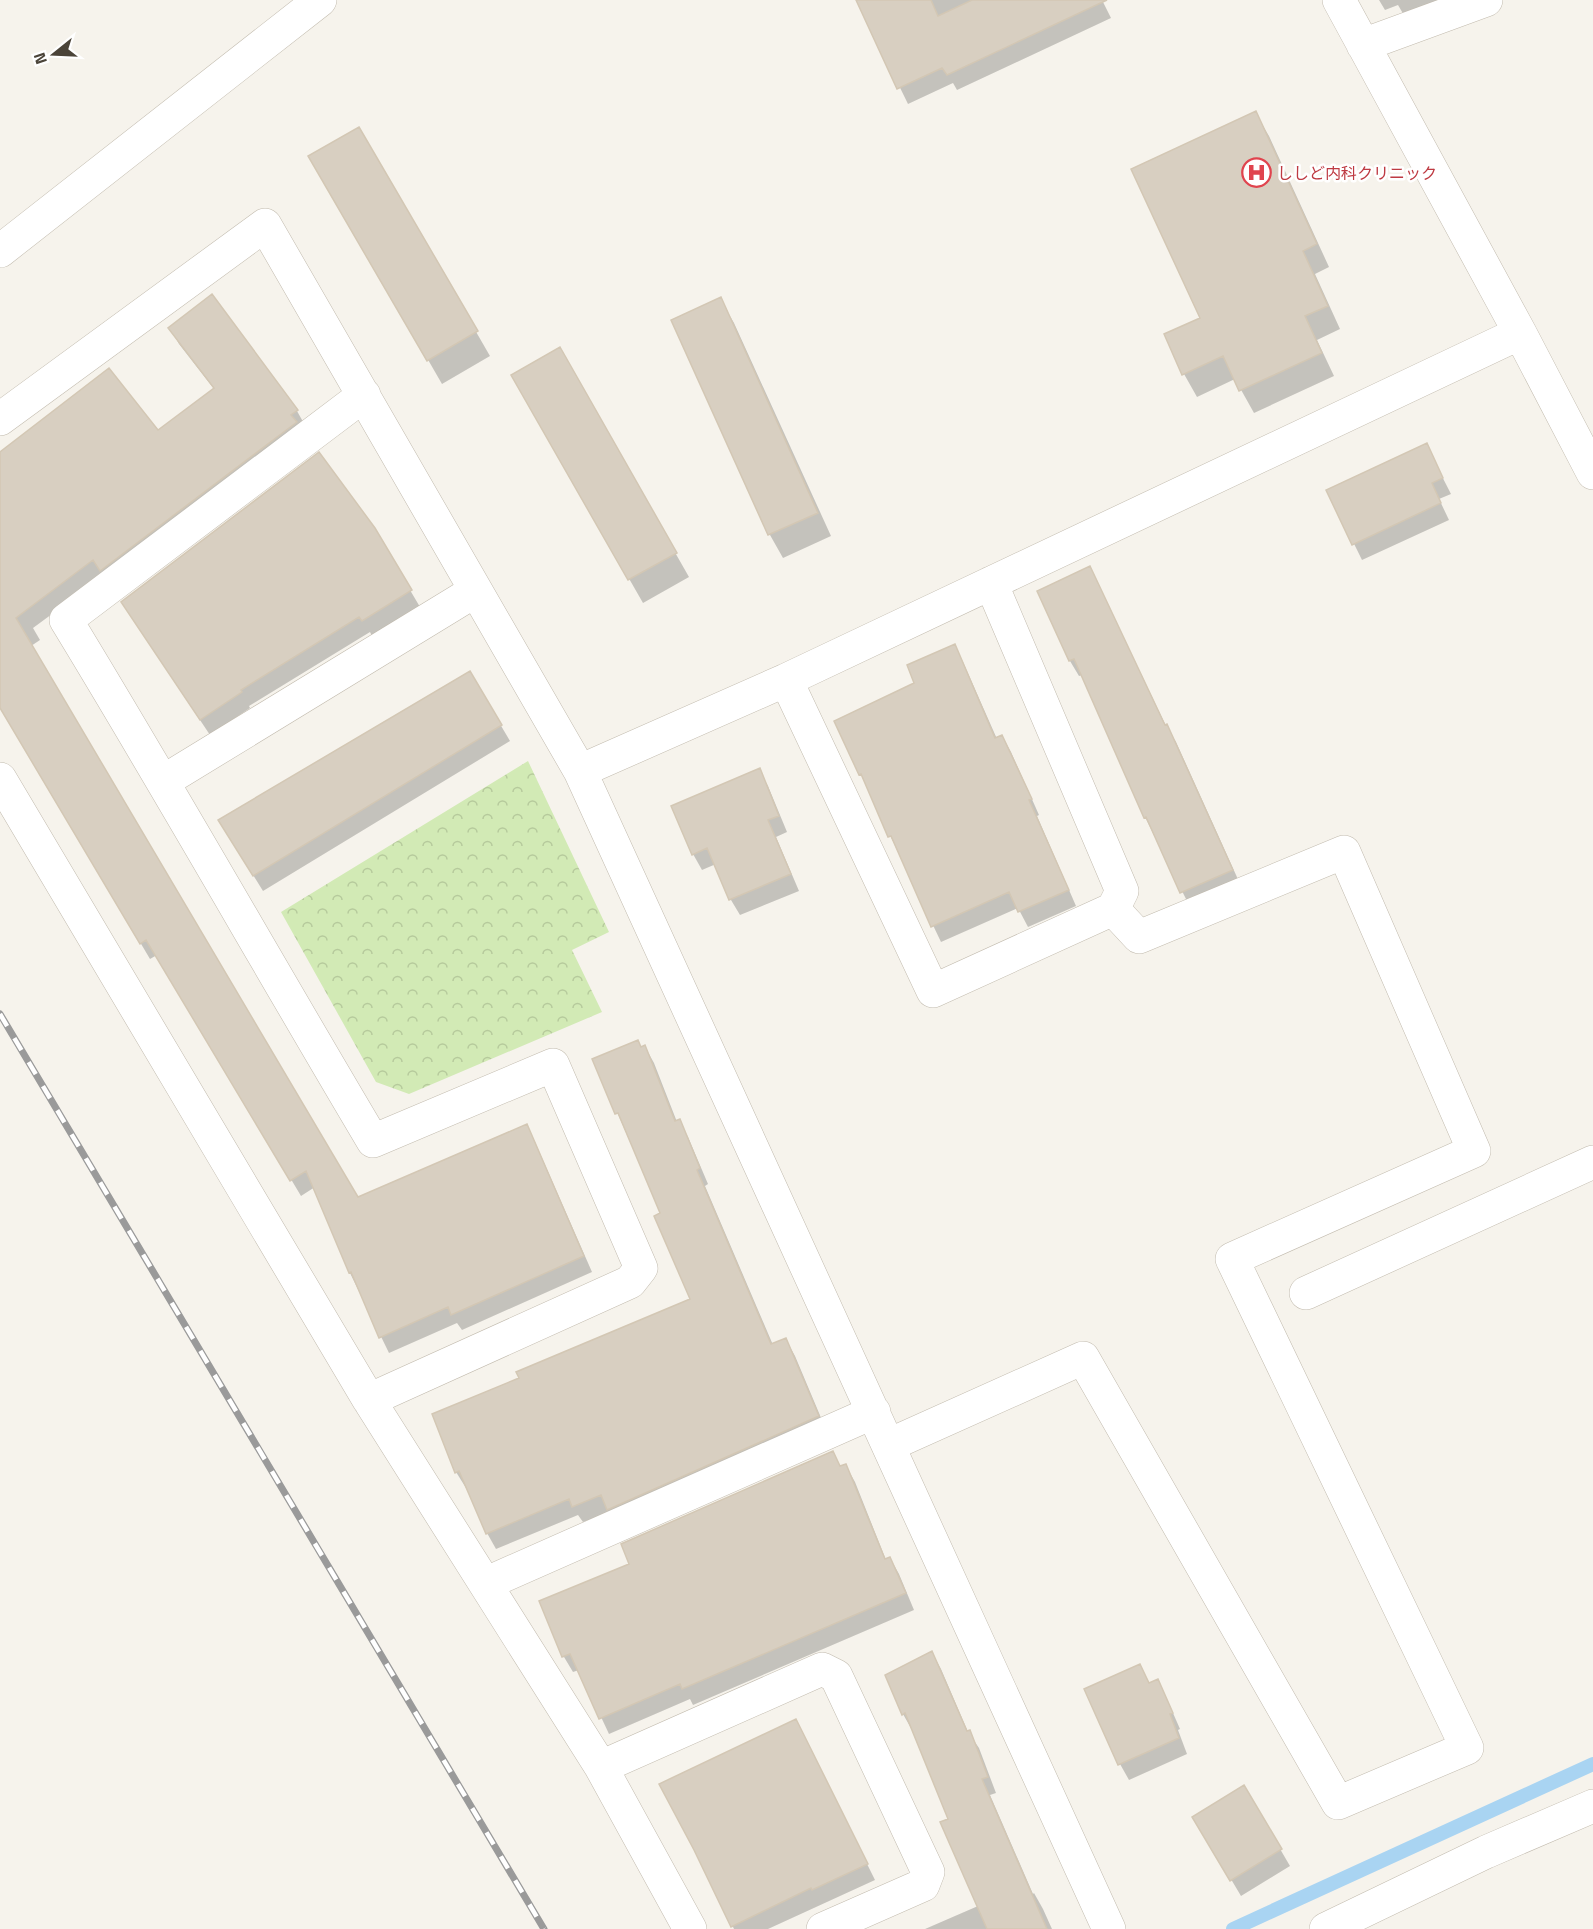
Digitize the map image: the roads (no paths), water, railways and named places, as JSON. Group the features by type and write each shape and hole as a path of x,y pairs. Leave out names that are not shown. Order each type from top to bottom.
{"street":[{"path":"0,251 320,0"},
{"path":"1339,0 1520,333 1593,473"},
{"path":"1363,45 1486,0"},
{"path":"0,419 265,225 580,771 1109,1929"},
{"path":"580,771 786,680 1520,333"},
{"path":"364,395 66,620 164,781 373,1141 553,1065 641,1268 630,1282 369,1400"},
{"path":"786,680 933,991 1113,909 1122,891 991,583"},
{"path":"164,781 475,591"},
{"path":"0,778 369,1400 487,1583 601,1767 690,1929"},
{"path":"889,1445 1083,1358 1338,1803 1467,1748 1232,1259 1474,1151 1344,852 1139,937 1113,909"},
{"path":"1306,1293 1593,1162"},
{"path":"487,1583 874,1412"},
{"path":"601,1767 822,1669 836,1676 928,1872 922,1885 823,1929"},
{"path":"1326,1929 1486,1852 1593,1806"}],"waterway":[{"path":"1233,1929 1593,1764"}],"railway":[{"path":"0,1014 544,1929"}],"place":[{"name":"ししど内科クリニック","path":"1256,173"}]}
